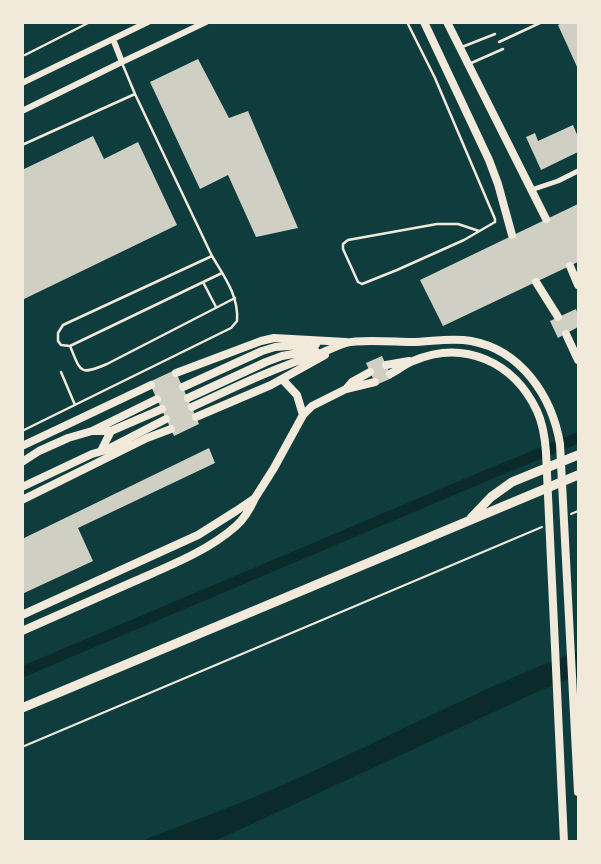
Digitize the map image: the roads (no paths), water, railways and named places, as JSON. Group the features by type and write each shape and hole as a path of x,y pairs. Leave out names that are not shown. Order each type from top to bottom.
{"highway":[{"path":"469,520 491,497 512,482 578,455"},
{"path":"22,708 578,475"}],"main road":[{"path":"424,22 489,160 498,184 512,235"},
{"path":"447,22 546,219"},
{"path":"570,266 578,285"},
{"path":"536,282 558,318"},
{"path":"566,334 578,360"},
{"path":"176,373 261,340 281,339 348,342 470,341 496,349 518,363 544,398 555,423 560,444 578,792"},
{"path":"196,417 282,379 348,342"},
{"path":"182,387 275,347 348,342"},
{"path":"188,398 282,356 348,342"},
{"path":"192,407 265,373 348,342"},
{"path":"386,365 455,353 480,356 503,368 521,386 537,411 543,429 546,452 564,842"},
{"path":"390,374 413,361"},
{"path":"346,390 352,382 370,372"},
{"path":"282,379 297,395 303,415"},
{"path":"22,631 161,570 213,543 243,519 250,510 303,415 312,406 346,390 375,382"},
{"path":"22,446 151,385"},
{"path":"22,462 39,450 68,438 92,432 157,399"},
{"path":"92,432 111,432 162,409"},
{"path":"22,487 166,419"},
{"path":"22,500 147,438 170,429"},
{"path":"101,451 111,432"},
{"path":"22,615 198,535 255,498"}],"street":[{"path":"22,83 148,22"},
{"path":"22,111 205,23"},
{"path":"113,39 122,62"},
{"path":"531,190 558,181 578,171"}],"lane":[{"path":"25,55 90,22"},
{"path":"408,22 435,78 495,222 464,240 362,284 358,282 343,246 348,240 437,224 458,224 479,230"},
{"path":"500,42 542,22"},
{"path":"460,48 495,34"},
{"path":"468,65 503,49"},
{"path":"22,430 231,328 237,321 235,298 212,256 135,94 122,62"},
{"path":"22,145 135,94"},
{"path":"212,256 63,326 59,329 58,341 61,345 70,346 222,273"},
{"path":"203,282 216,308"},
{"path":"70,346 79,367 84,371 90,371 235,298"},
{"path":"61,372 75,405"}],"water":[{"path":"578,651 578,675 537,692 214,842 139,842 278,787 507,680"}],"waterway":[{"path":"22,672 578,438"}]}
